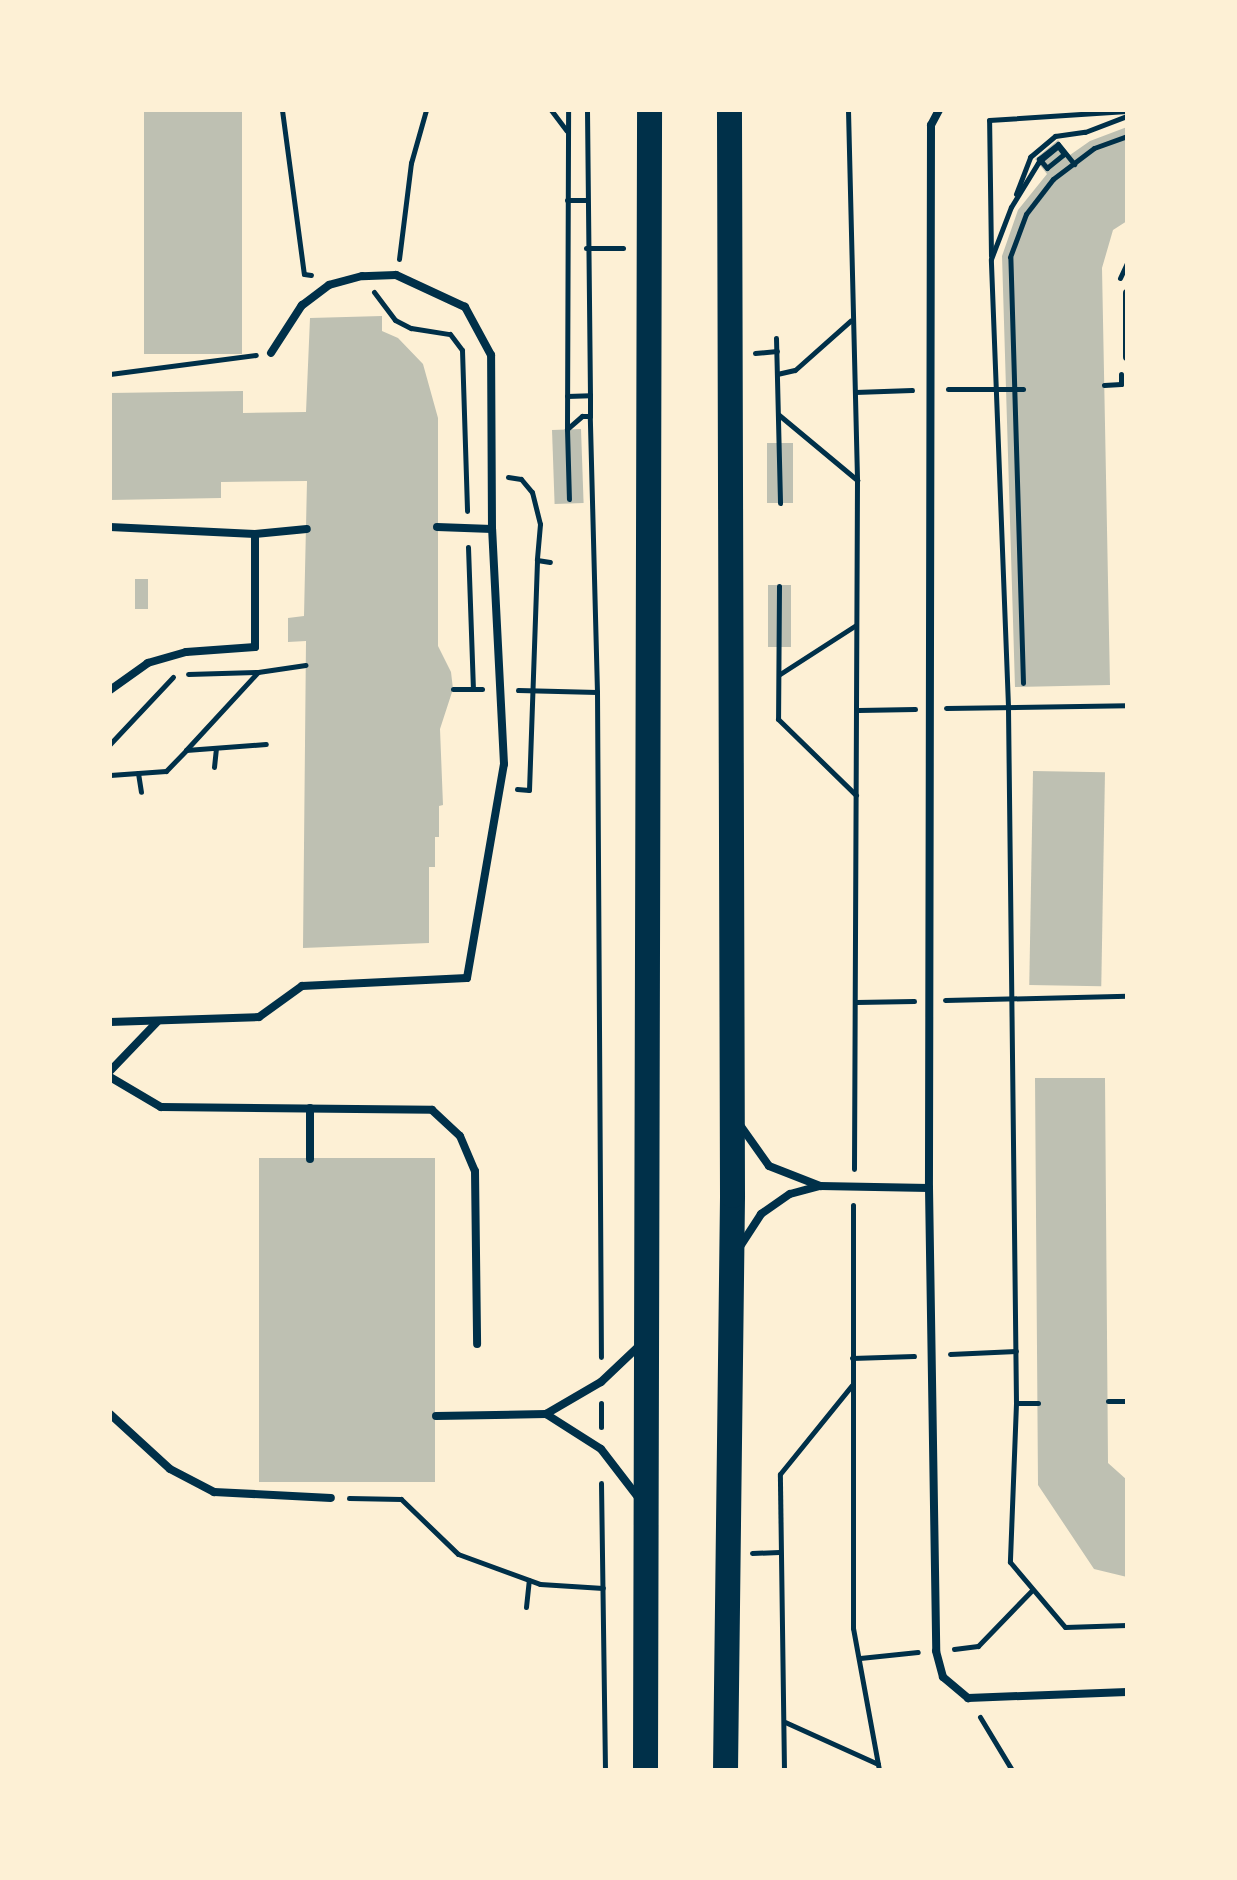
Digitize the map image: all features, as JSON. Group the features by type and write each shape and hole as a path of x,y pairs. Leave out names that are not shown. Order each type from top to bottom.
{"main road":[{"path":"645,1770 649,110"},
{"path":"725,1770 732,1278 729,110"}],"lane":[{"path":"940,110 931,126 928,1188 936,1650 943,1677 968,1698 1127,1692"},
{"path":"110,1022 258,1017 302,986 467,978 496,789 504,764 492,529 492,354 466,308 396,275 362,276 329,285 302,305 270,353"},
{"path":"1127,293 1127,356"},
{"path":"110,527 254,534 307,529"},
{"path":"436,527 492,529"},
{"path":"110,690 148,664 186,652 255,647 254,534"},
{"path":"158,1021 110,1074 161,1108 432,1110 460,1136 476,1171 477,1344"},
{"path":"730,1092 740,1128 769,1166 820,1186"},
{"path":"310,1108 310,1158"},
{"path":"732,1278 742,1244 761,1214 790,1194 820,1186 928,1188"},
{"path":"436,1416 546,1414 601,1382 646,1336"},
{"path":"110,1414 170,1468 214,1492 331,1498"},
{"path":"546,1414 601,1449 646,1508"}],"path":[{"path":"282,110 304,274"},
{"path":"396,275 411,163 426,110"},
{"path":"551,110 567,131"},
{"path":"568,110 568,499"},
{"path":"587,110 586,248 597,692 605,1770"},
{"path":"848,110 858,710 853,1628 879,1767"},
{"path":"991,259 1030,157 1055,136 1085,132 1127,114"},
{"path":"1127,114 989,120 1008,706 1016,1403 1010,1562 1065,1627 1127,1625"},
{"path":"1023,683 1010,257 1026,214 1054,179 1094,148 1127,136"},
{"path":"1011,206 1041,161 1058,144 1074,164"},
{"path":"1058,146 1064,154 1047,168 1041,161 1058,146"},
{"path":"567,200 586,200"},
{"path":"586,248 649,247"},
{"path":"362,276 395,320 412,328 450,334 462,350 467,411"},
{"path":"777,374 795,370 850,320"},
{"path":"776,338 780,502"},
{"path":"110,374 270,353"},
{"path":"567,396 590,394"},
{"path":"778,414 857,480"},
{"path":"568,430 582,416 590,416"},
{"path":"493,474 521,479 532,492 540,524 529,790 496,789"},
{"path":"538,560 550,562"},
{"path":"779,586 778,719 856,795"},
{"path":"780,674 856,625"},
{"path":"110,744 176,674 258,672 305,664"},
{"path":"110,775 166,771 258,672"},
{"path":"586,692 597,692"},
{"path":"858,710 1127,705"},
{"path":"186,750 266,744"},
{"path":"214,767 216,749"},
{"path":"138,773 140,792"},
{"path":"856,1002 1127,996"},
{"path":"784,1770 780,1474 852,1385"},
{"path":"1108,1401 1127,1400"},
{"path":"1016,1403 1038,1402"},
{"path":"331,1498 401,1499 458,1554 529,1580 602,1588"},
{"path":"526,1607 529,1580"},
{"path":"860,1658 978,1646 1032,1590"},
{"path":"968,1698 1012,1770"},
{"path":"785,1722 879,1767"}],"building":[{"path":"144,110 242,110 242,354 144,354"},
{"path":"1127,127 1127,221 1113,230 1102,268 1110,685 1015,687 1002,256 1018,210 1047,174 1035,159 1058,140 1070,155 1090,141"},
{"path":"382,316 382,331 398,338 423,364 438,418 438,646 451,672 453,689 440,729 443,805 439,806 439,837 435,837 435,867 429,867 429,943 303,948 306,641 288,642 288,618 304,616 307,481 221,482 221,498 110,500 110,393 243,391 243,413 306,412 310,318"},
{"path":"581,429 584,503 555,504 552,430"},
{"path":"767,443 793,443 793,503 767,503"},
{"path":"135,579 148,579 148,609 135,609"},
{"path":"768,585 791,585 791,647 768,647"},
{"path":"1033,771 1105,772 1101,986 1029,985"},
{"path":"1035,1078 1105,1078 1108,1463 1127,1480 1127,1577 1094,1569 1038,1485"},
{"path":"259,1158 435,1158 435,1482 259,1482"}]}
